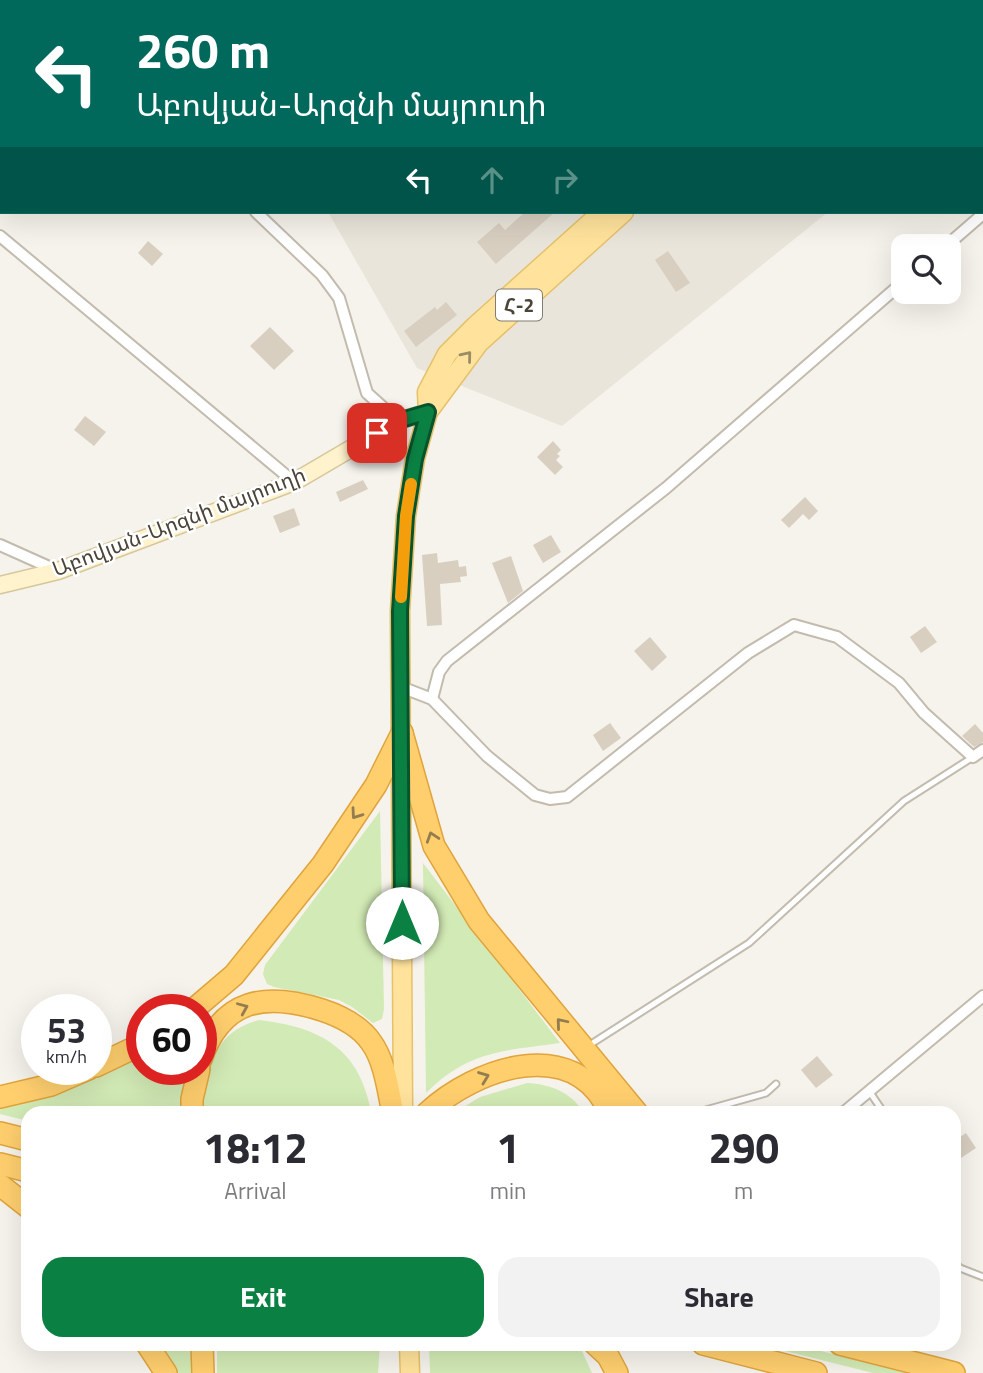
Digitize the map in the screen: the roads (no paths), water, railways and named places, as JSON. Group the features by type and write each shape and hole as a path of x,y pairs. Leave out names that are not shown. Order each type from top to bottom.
{"highway":[{"path":"211,994 234,975 323,864 376,785 402,733"},
{"path":"402,733 434,846 479,922 631,1106"},
{"path":"217,1026 232,1013 261,1001 280,1001 313,1007 336,1015 356,1027 371,1041 380,1059 391,1106"},
{"path":"435,1106 456,1090 477,1079 502,1070 533,1065 556,1066 583,1078 607,1106"},
{"path":"0,1097 51,1085"},
{"path":"192,1106 195,1085"},
{"path":"0,1133 21,1138"},
{"path":"0,1164 21,1169"},
{"path":"0,1185 21,1202"},
{"path":"152,1351 166,1373"},
{"path":"202,1351 203,1373"},
{"path":"603,1351 617,1373"},
{"path":"723,1351 754,1362 816,1373"},
{"path":"879,1351 954,1373"}],"main road":[{"name":"Հ-2","path":"428,412 428,392 447,354 601,214"},
{"name":"Հ-2","path":"428,412 479,342 622,214"},
{"name":"Աբովյան-Արզնի մայրուղի","path":"0,585 58,570 294,482 398,421 428,412"},
{"path":"403,1106 400,611 406,516 415,459 428,412"},
{"path":"409,1351 410,1373"}],"street":[{"path":"258,214 322,275 339,298 367,393 398,421"},
{"path":"959,234 983,214"},
{"path":"0,236 294,482"},
{"path":"432,699 439,672 447,661 666,488 891,292"},
{"path":"0,545 58,570"},
{"path":"401,687 432,699 487,756 535,795 550,799 567,797 748,653 794,625 837,637 899,683 924,713 978,753"},
{"path":"851,1106 983,996"}],"lane":[{"path":"583,1049 749,943 904,801 978,753"},
{"path":"720,1106 766,1093 776,1084"},
{"path":"869,1091 879,1106"},
{"path":"961,1269 983,1277"}]}
